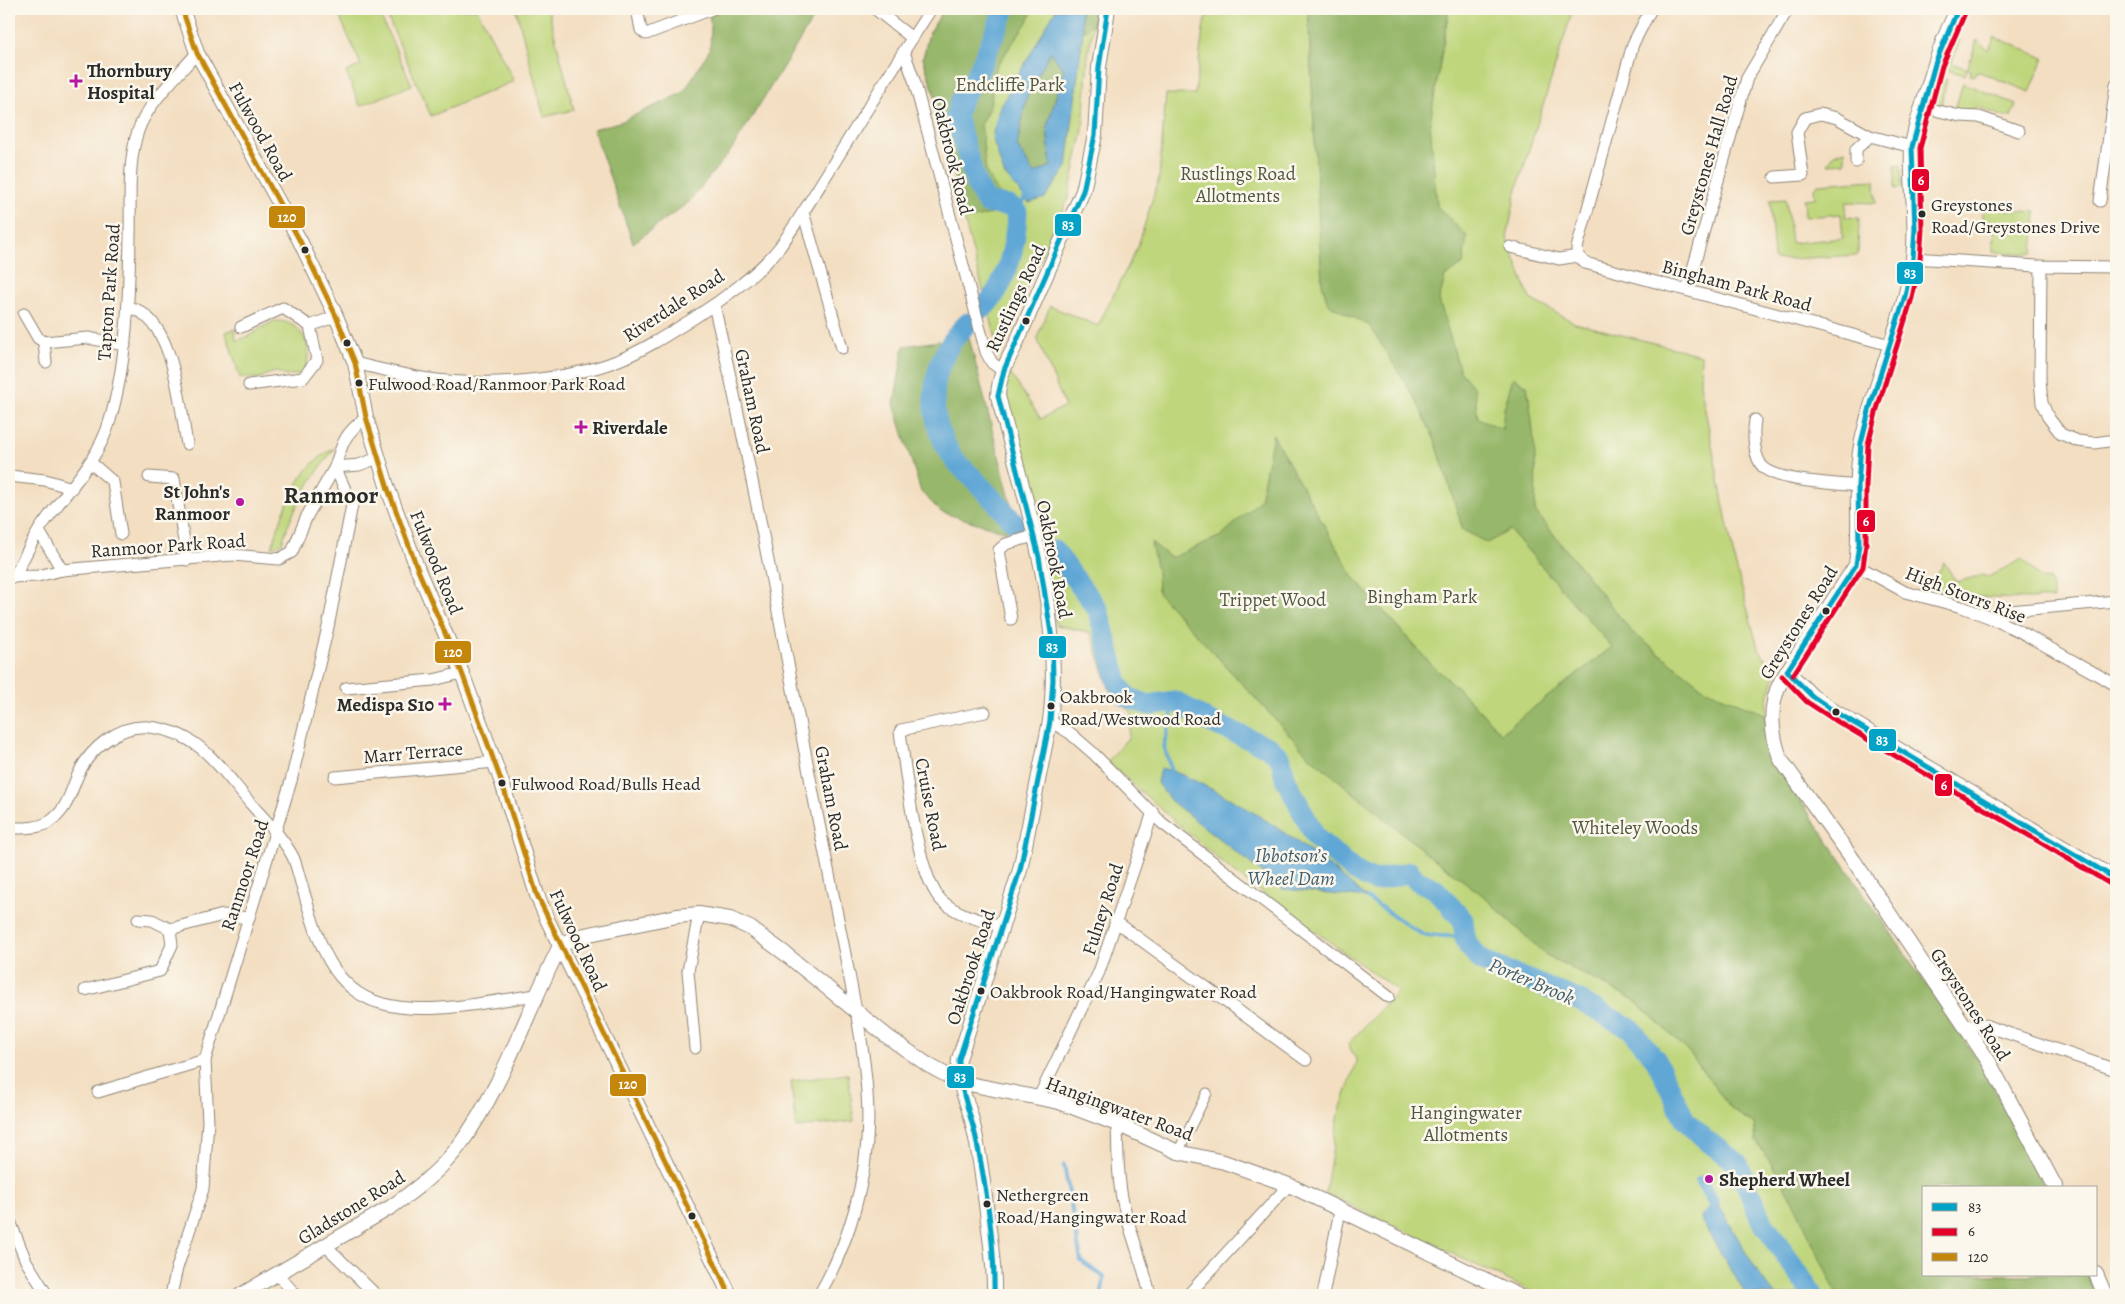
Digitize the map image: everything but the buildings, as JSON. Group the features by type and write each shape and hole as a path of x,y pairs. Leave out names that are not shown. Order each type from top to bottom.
{"street":[{"name":"Fulwood Road","path":"182,9 197,53 300,241 336,316 355,363 366,417 378,458 418,570 462,673 495,762 537,895 730,1295"},
{"path":"638,9 640,30 646,34 712,9"},
{"path":"875,9 912,38"},
{"name":"Riverdale Road","path":"355,363 439,380 468,382 512,381 550,377 586,370 618,360 659,340 714,305 778,249 804,212 931,9"},
{"name":"Rustlings Road","path":"1002,370 1015,346 1083,191 1095,135 1099,67 1108,9"},
{"path":"1510,247 1559,259 1578,256 1577,248 1631,53 1651,9"},
{"name":"Greystones Hall Road","path":"1686,290 1747,78 1788,9"},
{"name":"Greystones Road","path":"1958,9 1935,64 1912,147 1915,229 1913,258 1905,296 1870,407 1861,443 1858,486 1859,544 1856,565 1775,693 1772,727 1774,743 1781,760 1854,862 1966,1026 1989,1062 2055,1186"},
{"name":"Oakbrook Road","path":"904,52 914,80 986,352 992,362 1002,370 998,396 1034,536 1047,605 1053,653 1050,721 1020,870 959,1059 959,1082"},
{"name":"Tapton Park Road","path":"11,577 38,531 90,462 103,440 111,419 125,345 128,307 132,156 142,121 161,94 197,53"},
{"path":"2100,201 2116,85"},
{"path":"1922,107 1960,116 1979,117 2018,131"},
{"path":"1775,176 1802,175 1797,132 1805,118 1820,114 1837,118 1870,136 1912,147"},
{"path":"1856,162 1856,149 1870,136"},
{"path":"804,212 842,348"},
{"name":"Bingham Park Road","path":"1578,256 1585,263 1890,345"},
{"path":"1913,258 2041,266 2116,267"},
{"path":"2041,266 2040,379 2042,403 2048,417 2061,434 2078,441 2094,444 2116,440"},
{"name":"Graham Road","path":"714,305 746,448 857,1013 866,1080 868,1120 866,1158 860,1190 842,1248 819,1295"},
{"path":"128,307 138,309 148,317 170,355 187,444"},
{"path":"241,327 284,308 310,326 317,360 304,378 249,385"},
{"path":"24,314 38,338 44,342 88,338 125,345"},
{"path":"310,326 336,316"},
{"path":"44,342 46,362"},
{"path":"366,417 349,431 343,442 335,467 359,465 378,458"},
{"path":"1755,420 1753,432 1756,451 1762,466 1776,475 1858,486"},
{"path":"90,462 114,482 121,534"},
{"name":"Ranmoor Park Road","path":"11,577 38,576 62,570 232,555 279,559 288,556 292,552 307,516 335,467"},
{"name":"Ranmoor Road","path":"171,1295 176,1268 203,1189 208,1122 205,1060 291,781 328,627 352,505 335,467"},
{"path":"9,476 45,480 72,488"},
{"path":"150,477 174,479 187,560"},
{"path":"38,531 62,570"},
{"path":"1011,619 999,550 1006,544 1034,536"},
{"name":"High Storrs Rise","path":"1856,565 1905,592 1962,607 1991,618 2019,631 2116,685"},
{"path":"1991,618 2010,611 2116,601"},
{"path":"1787,672 1812,696 1834,711 2116,879"},
{"path":"346,688 433,680 462,673"},
{"name":"Cruise Road","path":"985,712 901,730 900,732 916,826 931,886 942,900 958,912 1003,927"},
{"path":"1050,721 1070,733 1093,753 1162,823 1388,997"},
{"path":"9,828 27,828 48,824 62,812 70,798 78,774 97,748 110,737 128,729 148,727 173,732 200,746 217,762 276,832 293,858 318,939 326,957 345,981 364,996 379,1003 416,1010 538,995"},
{"name":"Marr Terrace","path":"335,778 495,762"},
{"name":"Fulney Road","path":"1039,1097 1099,972 1153,812"},
{"path":"695,1048 688,971 699,914"},
{"name":"Hangingwater Road","path":"560,946 575,937 677,916 699,914 730,919 750,928 783,952 857,1013 928,1065 959,1082 1059,1102 1117,1124 1178,1152 1224,1162 1289,1185 1516,1295"},
{"path":"138,919 152,920 170,929 223,915 248,918"},
{"path":"1115,921 1306,1060"},
{"path":"85,990 160,971 172,945 170,929"},
{"name":"Gladstone Road","path":"241,1295 326,1246 414,1191 458,1148 486,1107 502,1076 560,946"},
{"path":"1966,1026 1984,1025 2116,1070"},
{"path":"98,1092 205,1060"},
{"path":"959,1082 970,1113 980,1158 995,1274 994,1295"},
{"path":"1178,1152 1207,1093"},
{"path":"1117,1124 1118,1163 1122,1201 1137,1244 1150,1295"},
{"path":"1188,1295 1289,1185"},
{"path":"1323,1295 1340,1211"},
{"path":"9,1219 26,1261 47,1295"},
{"path":"326,1246 376,1295"},
{"path":"277,1274 296,1295"},
{"path":"2097,1276 2105,1295"}],"green space":[{"path":"348,9 377,9 412,85 360,106 346,72 361,65 338,13"},
{"path":"384,9 477,9 514,81 431,116"},
{"path":"516,9 548,9 574,110 544,117"},
{"path":"708,9 819,9 732,149 689,202 633,243 593,129 620,122 683,93 710,49 711,27"},
{"name":"Endcliffe Park","path":"944,9 1096,9 1088,55 1083,130 1068,199 1001,345 998,346 965,223 944,125 923,58 929,34"},
{"path":"944,9 1034,9 996,67 990,106 981,123 986,172 1002,199 996,213 964,220 944,125 923,58 929,34"},
{"path":"1080,9 1096,9 1093,24 1083,31"},
{"name":"Bingham Park","path":"1208,9 1573,9 1516,192 1507,238 1530,299 1575,323 1701,355 1700,384 1735,563 1758,648 1776,674 1768,700 1767,724 1776,761 1782,774 1984,1069 2044,1186 1922,1186 1922,1276 2088,1276 2095,1295 1539,1295 1325,1193 1339,1113 1357,1061 1348,1044 1398,991 1233,872 1107,762 1128,738 1132,713 1111,694 1091,633 1056,625 1001,395 1007,369 1041,419 1065,406 1037,338 1050,306 1098,326 1138,246 1159,178 1166,94 1195,94 1203,29"},
{"name":"Whiteley Woods","path":"1308,9 1449,9 1430,123 1437,206 1467,236 1463,264 1445,277 1439,300 1460,371 1474,388 1478,418 1502,429 1504,409 1513,377 1527,386 1534,448 1535,511 1632,632 1706,690 1765,714 1771,751 1782,774 1984,1069 2044,1186 1922,1186 1922,1276 2087,1276 2095,1295 1837,1295 1795,1205 1756,1141 1754,1124 1731,1109 1688,1051 1634,1000 1546,955 1481,894 1425,852 1308,755 1158,593 1157,571 1151,542 1171,558 1221,536 1260,500 1273,435 1354,578 1430,663 1462,692 1501,733 1612,647 1510,530 1487,543 1463,530 1436,443 1417,402 1370,326 1328,304 1322,284"},
{"path":"1995,37 2044,58 2030,92 1977,71 1974,76 1970,75 1971,70 1967,69 1977,40 1988,50"},
{"path":"1953,38 1960,40 1952,63 1967,69 1965,75 1944,69"},
{"path":"1049,51 1064,70 1047,127 1051,166 1034,174 1017,146 1026,99"},
{"path":"1947,79 1941,105 1955,109 1963,83 2016,104 2011,117 2002,116 1978,107 1965,111 1933,105 1938,80"},
{"path":"1845,150 1845,163 1828,164 1834,154"},
{"path":"1901,165 1902,188 1895,189 1895,166"},
{"path":"1875,180 1876,203 1847,202 1845,217 1859,218 1858,255 1774,260 1770,200 1786,199 1791,243 1843,238 1841,214 1805,217 1804,199 1815,198 1814,188 1818,184"},
{"path":"1982,208 2036,212 2033,254 1993,252 1993,241 1995,241 1993,221 1982,220"},
{"path":"964,318 1018,531 1003,531 941,512 921,492 894,404 904,346 946,340"},
{"path":"275,321 293,325 304,338 308,355 304,373 286,376 278,372 260,378 240,378 226,332 234,329 236,340 242,339"},
{"path":"335,448 304,493 286,530 282,543 272,547 287,504 302,477 322,456"},
{"path":"2022,559 2042,580 2050,579 2054,599 1976,597 1930,589 1944,562 1956,582 1983,575 1988,577"},
{"path":"848,1074 854,1121 796,1128 791,1081"}],"water":[{"path":"1056,9 1080,9 1083,31 1067,167 1045,198 1029,203 1004,174 992,137 999,109","holes":["1050,52 1064,70 1047,127 1051,166 1034,174 1017,146 1026,99"]},
{"name":"Ibbotson’s Wheel Dam","path":"1160,768 1187,777 1247,808 1329,866 1367,898 1283,889 1171,801 1157,783"},
{"path":"1716,1201 1751,1261 1775,1295 1746,1295 1702,1222 1701,1216"}],"waterway":[{"name":"Porter Brook","path":"983,308 998,288 1009,264 1015,237 1017,212 1009,206 987,203 976,184 956,116 960,102 978,72 1005,9"},
{"path":"1017,212 1025,198 1024,194"},
{"name":"Porter Brook","path":"968,323 955,337 945,353 939,369 934,404 937,422 943,439 954,459 1015,523"},
{"name":"Porter Brook","path":"1054,550 1098,610 1118,683 1127,697 1149,705 1175,701 1210,722 1270,748 1281,759 1285,778 1316,838 1353,870 1374,881 1410,872 1416,880 1435,889 1463,920 1465,937 1469,947 1482,961 1578,1000 1631,1029 1656,1060 1685,1120 1706,1140 1738,1164 1760,1218 1813,1295"},
{"path":"1171,770 1164,745 1175,701"},
{"path":"1367,898 1423,935 1465,937"},
{"path":"1064,1165 1081,1261 1104,1277 1100,1295"},
{"path":"1701,1182 1714,1203"}],"transit line":[{"name":"120","path":"182,9 197,53 300,241 336,316 355,363 366,417 388,489 418,570 462,673 502,783 537,895 730,1295"},
{"name":"83","path":"994,1295 993,1257 986,1196 976,1138 960,1079 959,1059 1020,870 1050,721 1053,680 1052,639 1039,557 998,396 1004,370 1083,191 1095,135 1099,67 1108,9"},
{"name":"83","path":"1958,9 1935,64 1912,147 1915,229 1913,258 1905,296 1870,407 1861,443 1858,486 1859,544 1856,565 1787,671 1812,696 1834,711 2116,879"},
{"name":"6","path":"1793,675 1863,567 1866,544 1868,444 1912,298 1920,259 1922,229 1920,148 1942,66 1965,13"},
{"name":"6","path":"1782,676 1807,702 1830,717 2112,885"}],"place":[{"name":"Thornbury Hospital","path":"76,81"},
{"name":"Greystones Road/Greystones Drive","path":"1922,214"},
{"name":"Fulwood Road/Ranmoor Park Road","path":"359,383"},
{"name":"Riverdale","path":"581,427"},
{"name":"St John's Ranmoor","path":"240,502"},
{"name":"Medispa S10","path":"445,704"},
{"name":"Oakbrook Road/Westwood Road","path":"1051,706"},
{"name":"Fulwood Road/Bulls Head","path":"502,783"},
{"name":"Oakbrook Road/Hangingwater Road","path":"981,991"},
{"name":"Shepherd Wheel","path":"1709,1179"},
{"name":"Nethergreen Road/Hangingwater Road","path":"987,1204"}],"district":[{"name":"Ranmoor","path":"331,495"}],"park label":[{"name":"Rustlings Road Allotments","path":"1238,184"},
{"name":"Trippet Wood","path":"1273,599"},
{"name":"Hangingwater Allotments","path":"1466,1123"}]}
